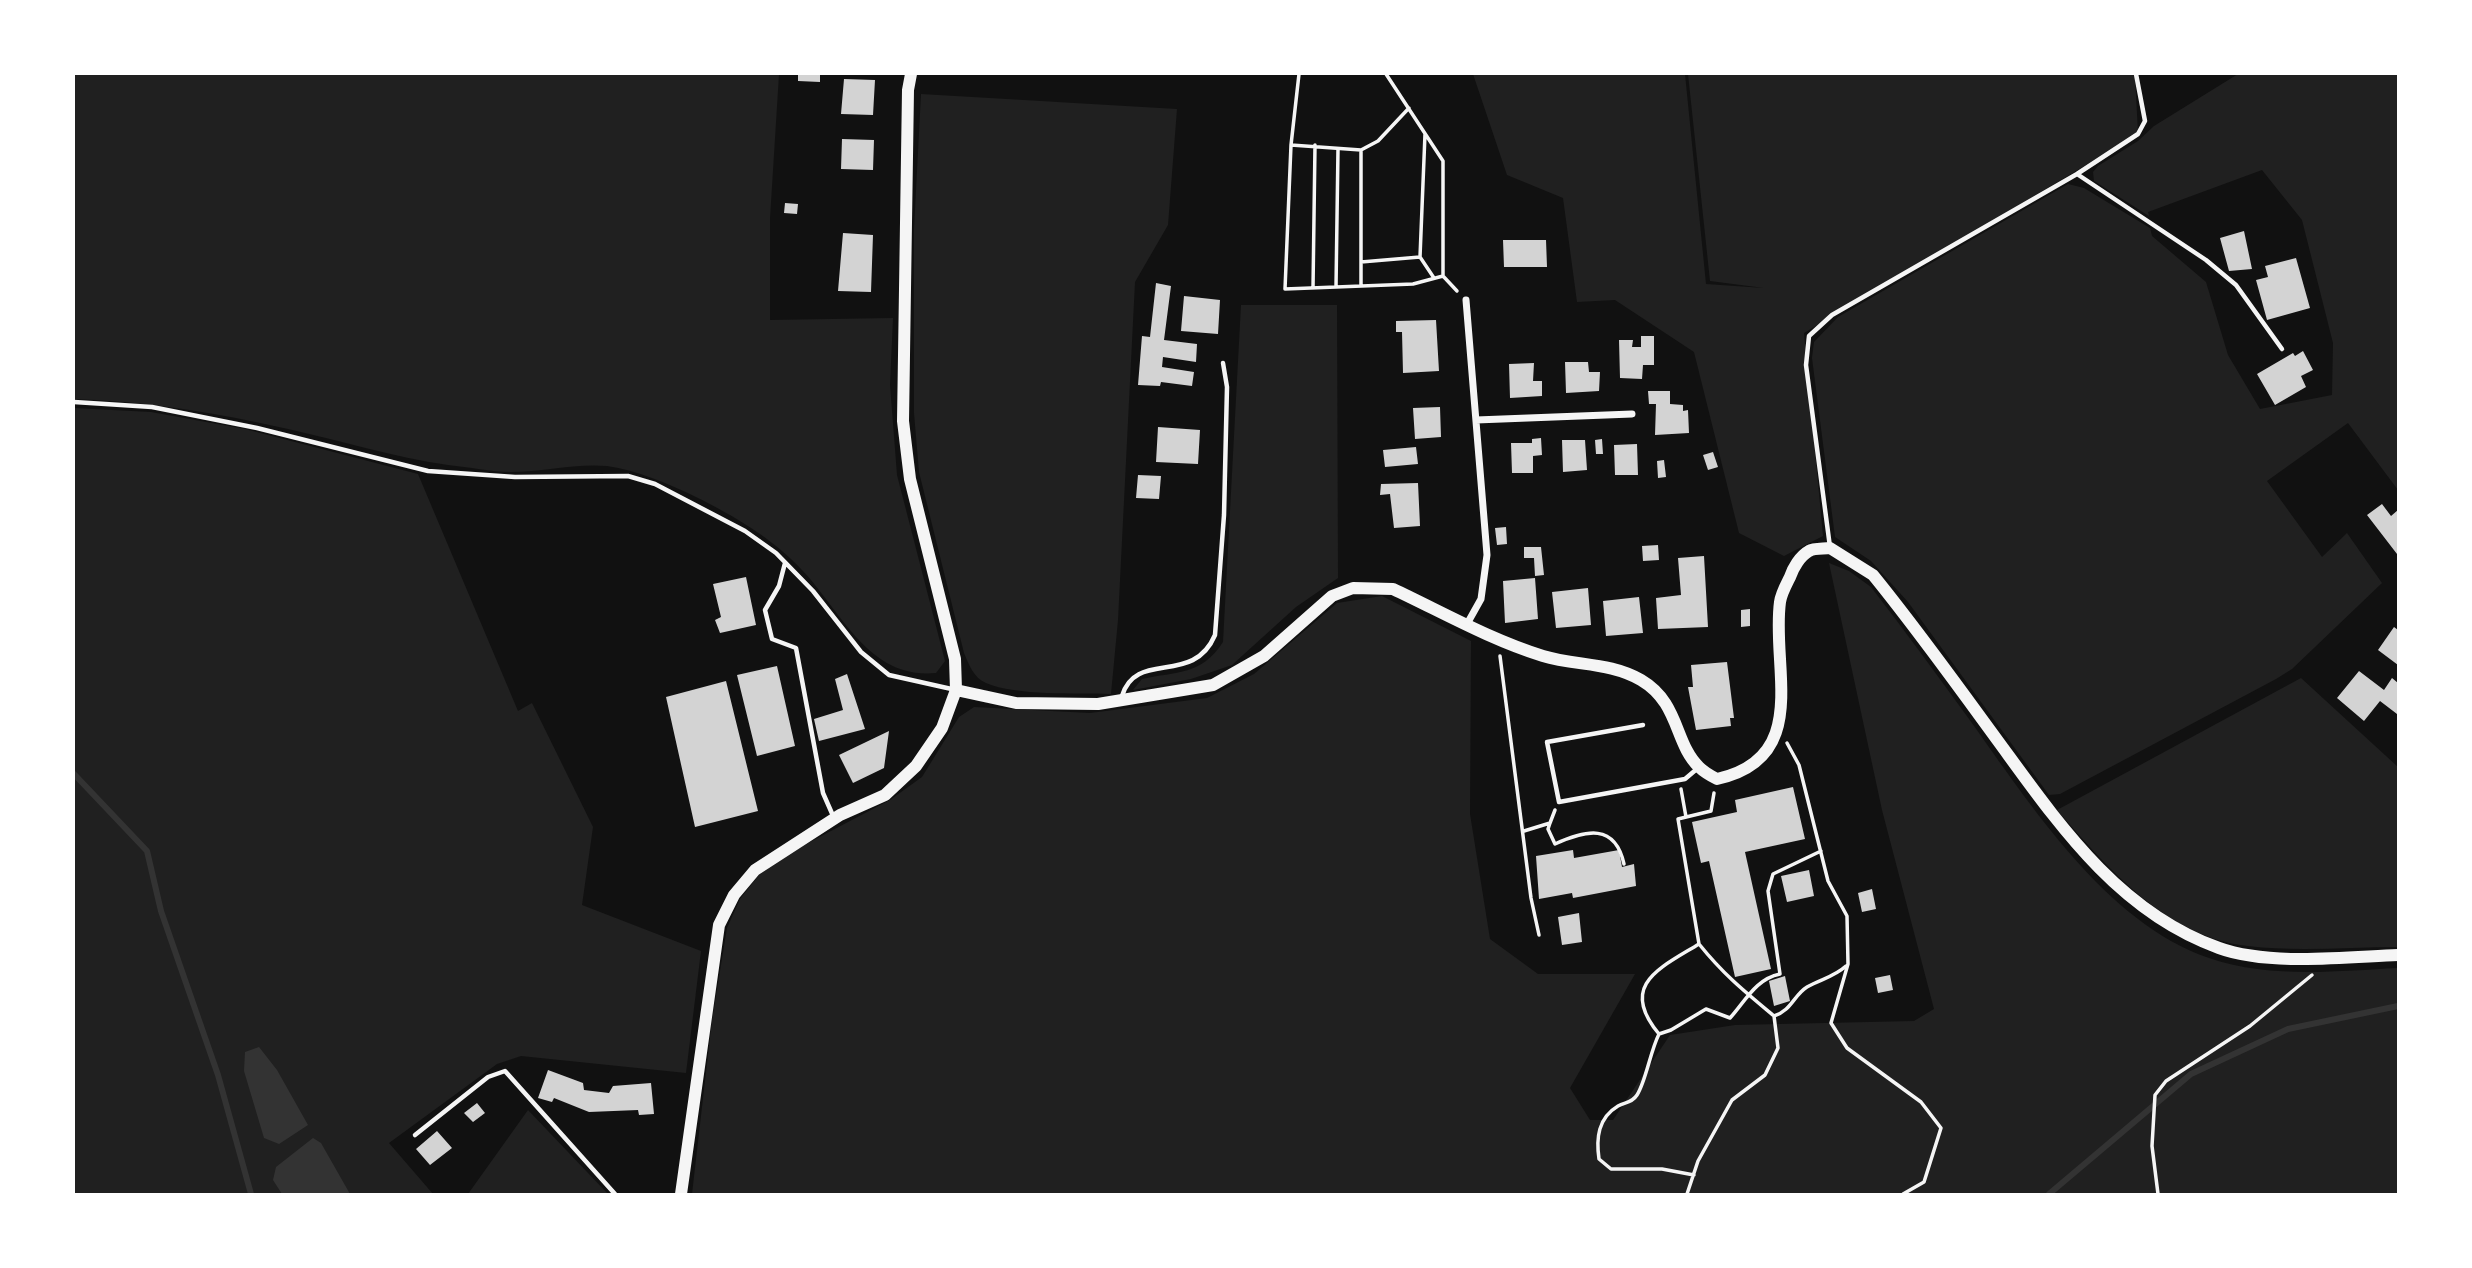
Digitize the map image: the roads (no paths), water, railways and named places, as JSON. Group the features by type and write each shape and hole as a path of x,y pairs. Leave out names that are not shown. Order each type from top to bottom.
{"street":[{"path":"681,1195 719,925 734,895 755,870 834,818 885,795 916,766 942,728 956,690 955,659 910,479 903,421 904,256 911,74"},
{"path":"1466,300 1487,555 1481,599 1467,624"},
{"path":"1476,420 1632,414"},
{"path":"956,690 1016,703 1098,704 1213,685 1264,656 1332,596 1353,588 1393,589 1498,640 1546,657 1600,664 1642,681 1672,710 1687,751 1699,768 1717,779 1738,775 1753,765 1775,735 1784,699 1780,600 1794,567 1810,551 1830,548 1873,575 2054,817 2078,847 2125,894 2177,930 2220,949 2267,956 2332,958 2399,955"}],"lane":[{"path":"1830,548 1806,365 1809,336 1832,315 2077,174 2138,134 2145,121 2136,74"},
{"path":"2077,174 2206,260 2236,285 2282,349"},
{"path":"1121,700 1125,684 1134,675 1192,663 1208,652 1215,635 1224,514 1227,387 1223,363"},
{"path":"74,402 152,407 257,428 428,471 514,477 628,476 655,484 745,531 785,562 813,591 861,652 889,675 956,690"},
{"path":"785,562 779,586 765,610 772,639 796,648 823,793 834,818"},
{"path":"1643,725 1547,742 1559,802 1679,780 1699,768"},
{"path":"415,1135 488,1077 505,1071 615,1195"}],"waterway":[{"path":"74,774 147,851 161,911 218,1075 251,1194"},
{"path":"2049,1194 2191,1074 2288,1029 2398,1006"}]}
